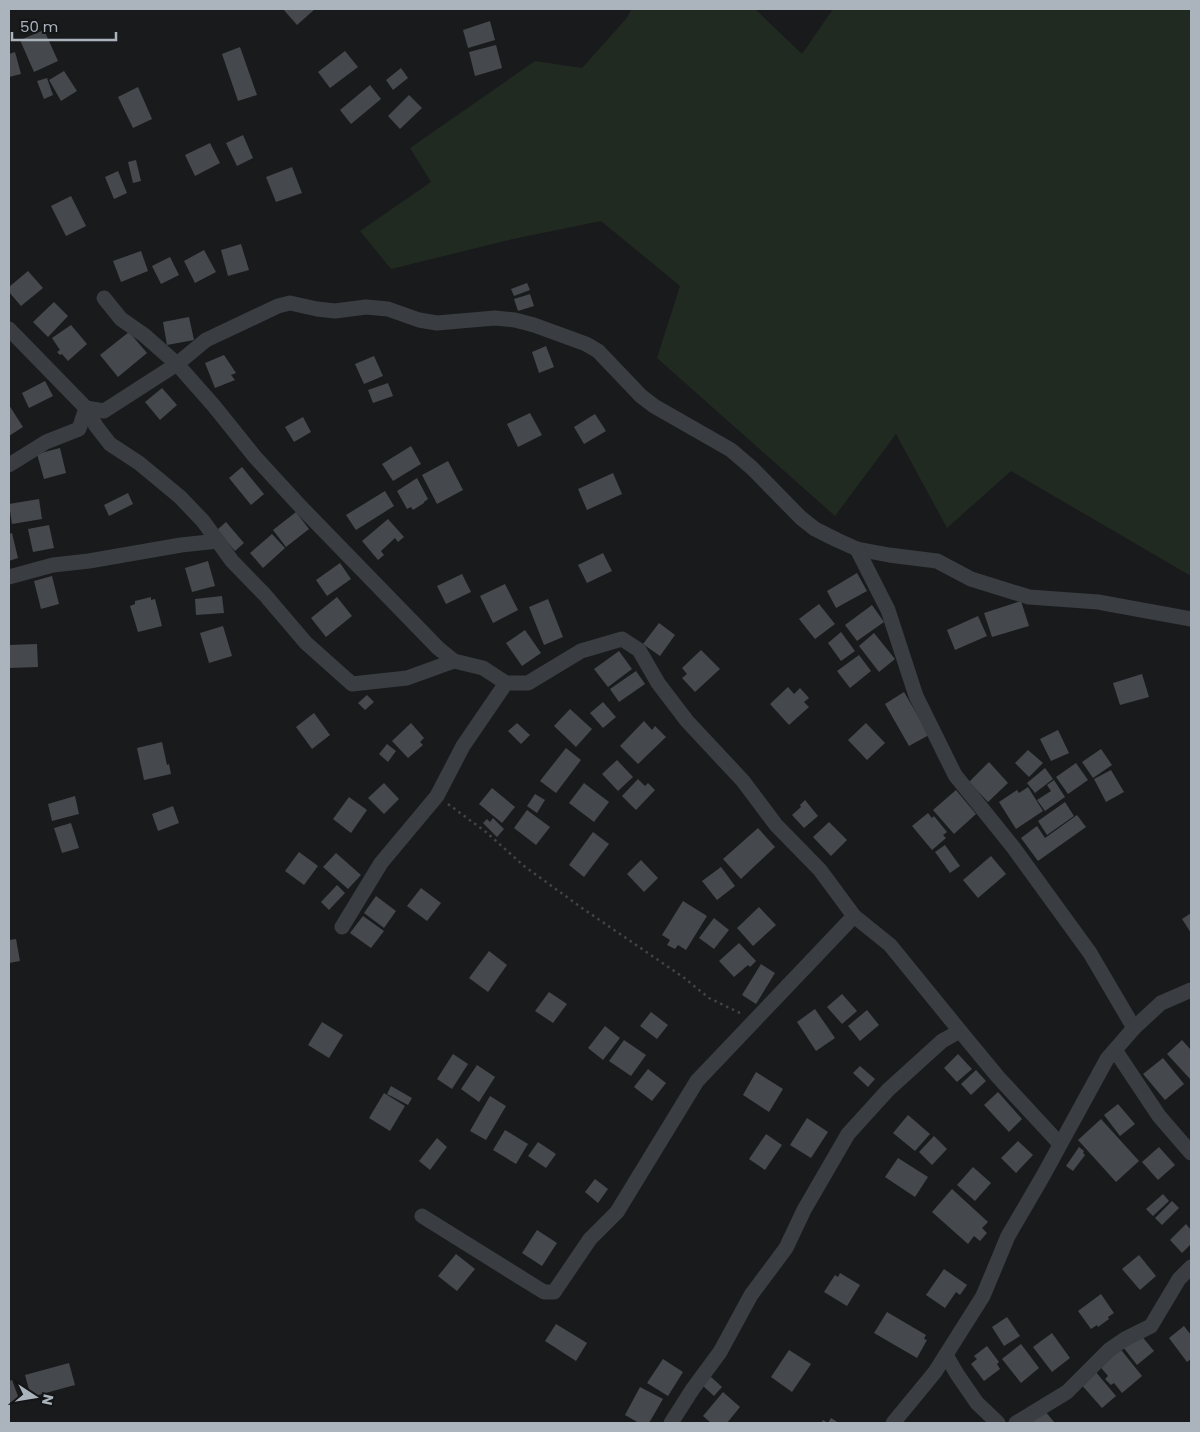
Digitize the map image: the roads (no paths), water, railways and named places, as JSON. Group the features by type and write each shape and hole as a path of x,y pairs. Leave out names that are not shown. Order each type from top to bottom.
{"street":[{"path":"104,298 121,320 144,336 177,364 214,406 255,458 438,648 454,661 483,668 506,683 528,683 580,651 622,639 639,650 658,683 687,721 743,781 776,825 820,870 854,916 890,945 998,1077 1060,1144"},
{"path":"86,408 104,411 177,364 206,340 278,306 290,303 335,311 366,306 388,309 419,320 437,323 495,318 515,320 586,344 598,351 654,406 731,450 814,529 857,549 888,556 938,561 971,579 1029,597 1098,602 1191,619"},
{"path":"9,329 86,408 96,426 110,444 139,463 180,496 203,521 232,561 265,595 306,643 352,684 407,678 454,661"},
{"path":"9,465 46,442 79,429 86,408"},
{"path":"9,577 53,565 218,541"},
{"path":"857,549 888,610 916,696 955,775 1013,847 1090,953 1134,1028"},
{"path":"342,927 381,863 437,796 463,746 506,683"},
{"path":"422,1216 544,1292 554,1292 590,1239 617,1212 697,1081 854,916"},
{"path":"893,1423 935,1372 983,1296 1008,1236 1107,1059 1134,1028 1161,1003 1191,990"},
{"path":"671,1423 720,1352 751,1295 786,1248 804,1210 848,1134 888,1090 942,1041 960,1030"},
{"path":"1115,1050 1159,1116 1191,1153"},
{"path":"1016,1423 1067,1392 1109,1350 1150,1326 1179,1279 1191,1267"},
{"path":"946,1354 977,1403 998,1423"}]}
